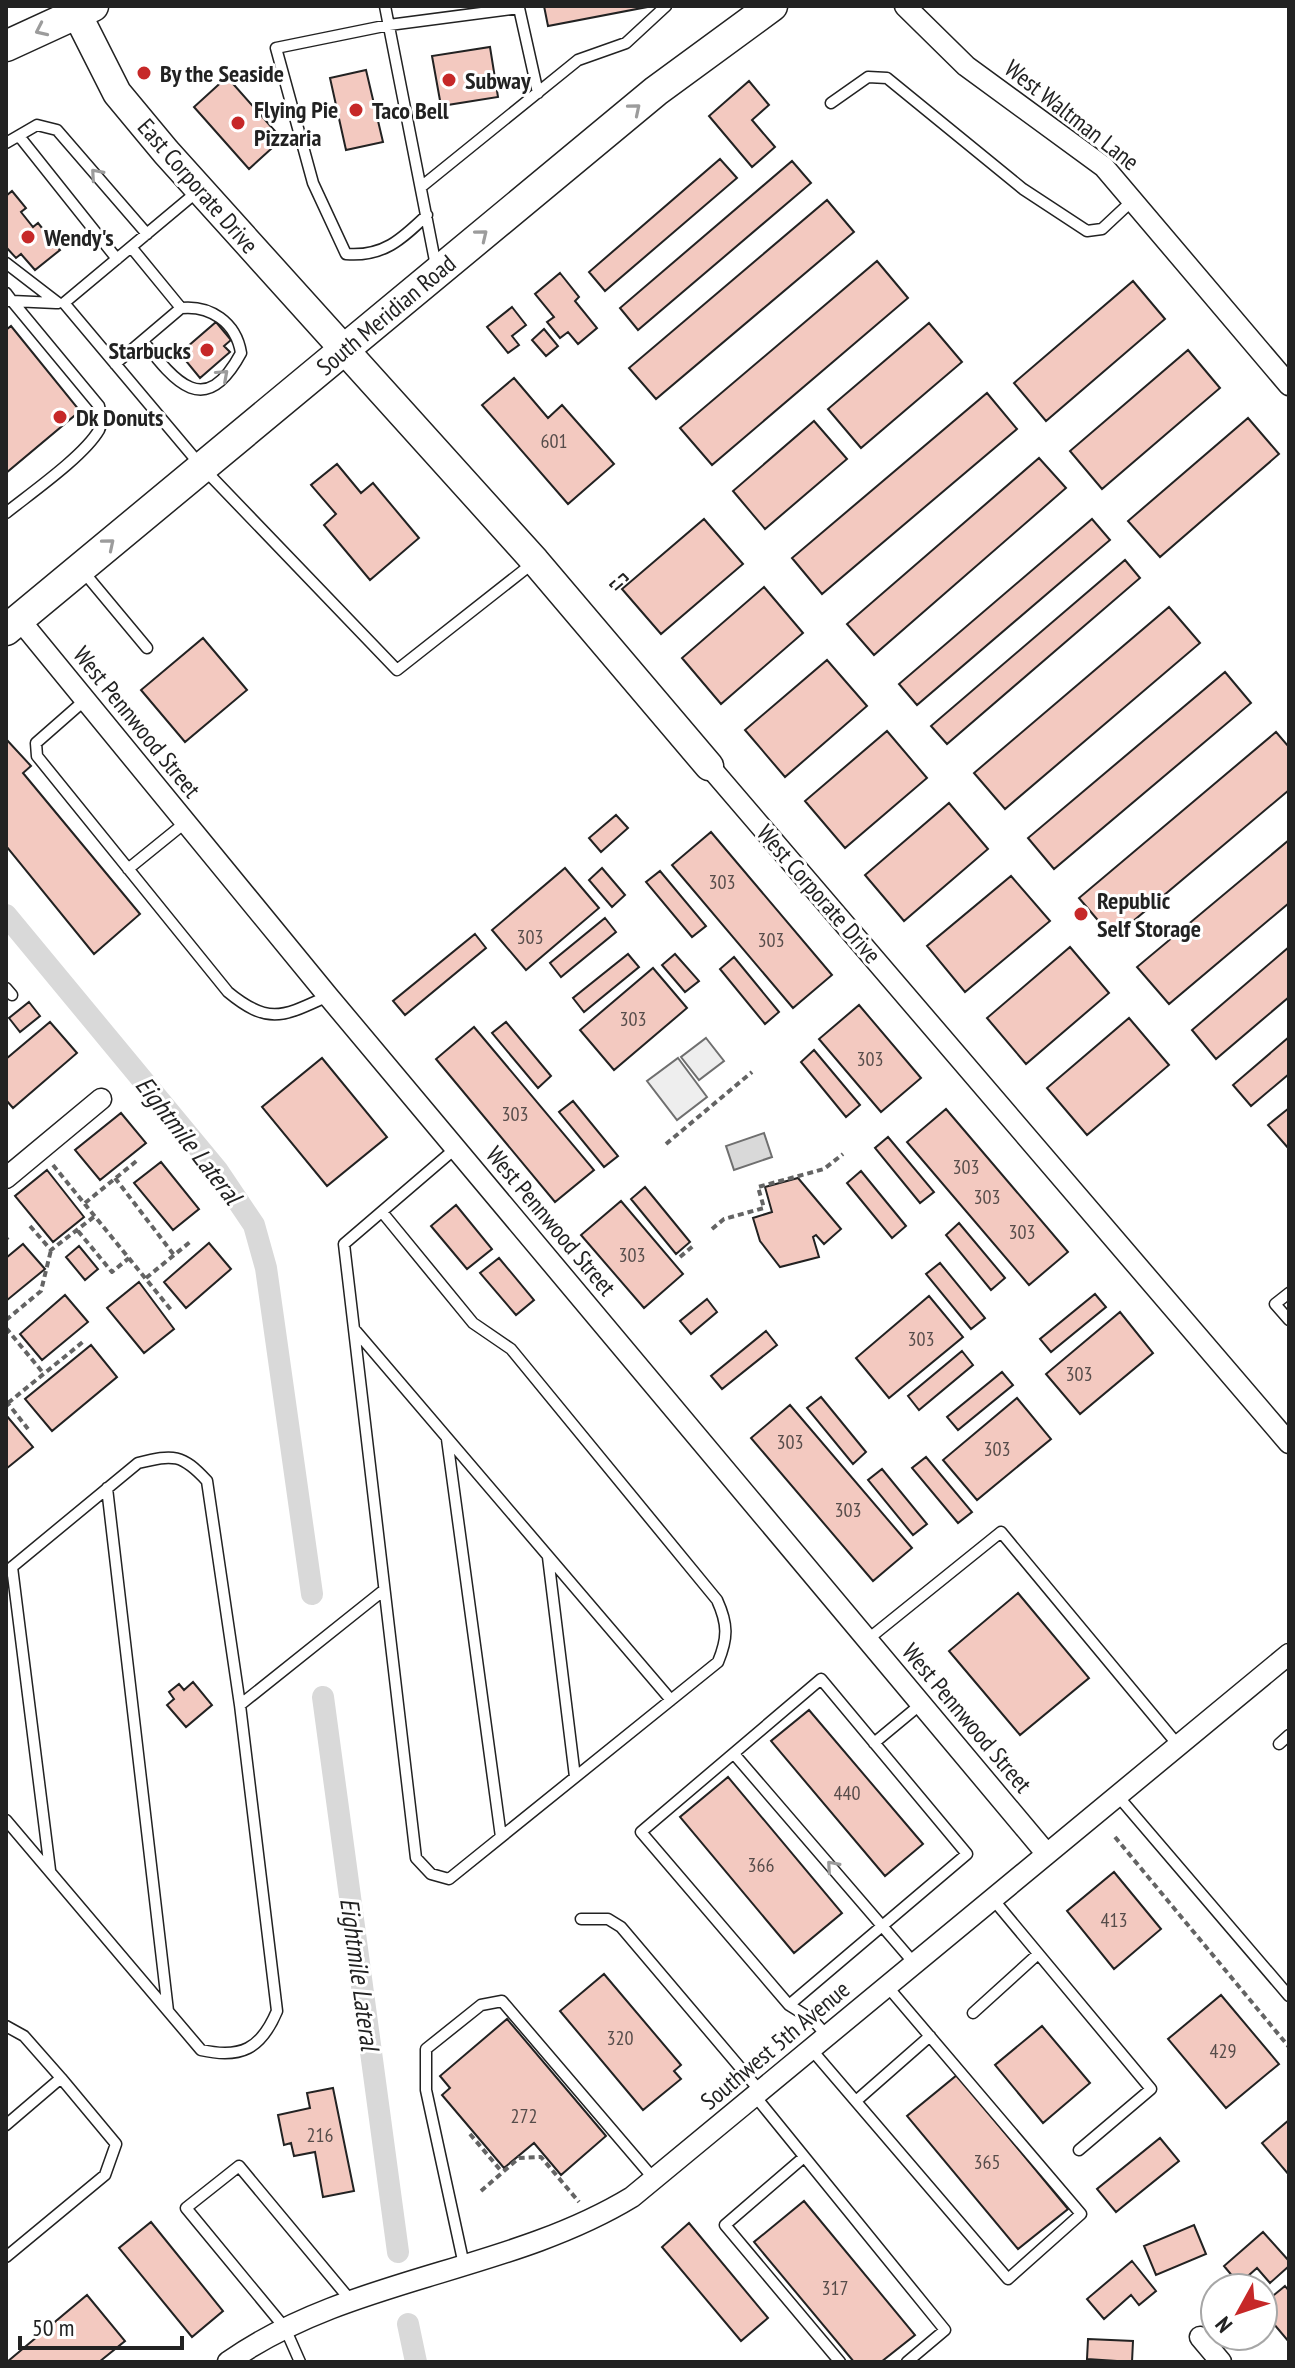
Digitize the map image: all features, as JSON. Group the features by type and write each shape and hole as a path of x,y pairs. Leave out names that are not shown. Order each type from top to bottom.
{"main road":[{"name":"South Meridian Road","path":"12,621 81,568 656,91 772,6"},
{"path":"6,46 81,8"}],"street":[{"name":"West Waltman Lane","path":"905,6 966,66 1104,167 1135,199 1289,385"},
{"name":"East Corporate Drive","path":"81,8 117,93 344,350"},
{"name":"West Corporate Drive","path":"344,350 535,561 1289,1443"},
{"name":"West Pennwood Street","path":"12,621 85,700 328,996 1046,1853"},
{"path":"6,1178 101,1099"},
{"name":"Southwest 5th Avenue","path":"228,2362 285,2328 352,2302 583,2224 632,2197 1289,1654"}],"lane":[{"path":"385,6 438,272"},
{"path":"421,187 578,60 611,51 637,34 666,6"},
{"path":"427,215 395,247 363,255 346,254 313,183 276,48 389,25 520,7 538,93"},
{"path":"831,103 868,77 887,78 900,85 1023,189 1087,231 1102,229 1135,199"},
{"path":"6,143 37,125 57,130 147,234"},
{"path":"19,136 117,259"},
{"path":"8,298 61,303 199,189"},
{"path":"131,247 181,308"},
{"path":"6,263 61,303 202,467 397,670 535,561"},
{"path":"6,513 66,464 99,429 102,416 99,406 8,298"},
{"path":"115,364 181,308 200,306 220,317 234,334 241,353 223,376 202,389 186,388 172,377 143,341"},
{"path":"81,568 147,648"},
{"path":"85,700 36,743 34,749 228,992 260,1014 273,1016 290,1013 328,996"},
{"path":"128,869 186,822"},
{"path":"382,1212 473,1323 511,1349 717,1600 726,1619 727,1641 718,1662 449,1879 431,1874 416,1858 344,1244 456,1148"},
{"path":"1289,1293 1275,1304 1289,1320"},
{"path":"355,1329 671,1700"},
{"path":"447,1437 501,1837"},
{"path":"6,1820 168,2012 201,2050 225,2056 250,2048 267,2034 277,2011 240,1705 207,1481 188,1460 165,1456 138,1463 9,1569 50,1872"},
{"path":"107,1488 168,2012"},
{"path":"867,1640 1001,1532 1178,1745"},
{"path":"548,1557 575,1777"},
{"path":"240,1705 384,1590"},
{"path":"789,2005 967,1854 821,1679 641,1832 789,2005 813,2020 819,2042 856,2101 1008,2279 1081,2214 887,1986"},
{"path":"874,1743 921,1704"},
{"path":"1279,1744 1289,1735"},
{"path":"734,1754 914,1963"},
{"path":"1117,1795 1289,1996"},
{"path":"992,1898 1151,2089 1079,2150"},
{"path":"581,1919 608,1919 621,1927 945,2330 907,2362"},
{"path":"973,2013 1038,1954"},
{"path":"464,2265 426,2090 426,2049 481,2005 502,2001 654,2179"},
{"path":"6,2026 24,2036 116,2144 105,2175 6,2257"},
{"path":"856,2101 930,2036"},
{"path":"6,2125 61,2078"},
{"path":"804,2157 725,2225 840,2362"},
{"path":"300,2362 285,2328 186,2208 239,2166 352,2302"}],"path":[{"path":"666,1144 752,1072"},
{"path":"712,1229 724,1219 764,1208 758,1187 824,1169 843,1154"},
{"path":"85,1203 139,1159"},
{"path":"49,1160 172,1311"},
{"path":"115,1178 174,1255"},
{"path":"6,1320 41,1291 51,1250 95,1216"},
{"path":"30,1226 51,1250"},
{"path":"78,1231 112,1272 129,1258"},
{"path":"146,1278 190,1242"},
{"path":"680,1257 693,1246"},
{"path":"6,1328 44,1374"},
{"path":"28,1429 7,1402 84,1341"},
{"path":"1115,1837 1289,2047"},
{"path":"470,2134 502,2173"},
{"path":"481,2191 519,2158 541,2157 579,2202"}],"shaded area":[{"path":"706,1038 724,1061 699,1080 681,1057"},
{"path":"678,1058 707,1097 677,1120 647,1081"},
{"path":"764,1133 772,1157 734,1170 726,1146"}],"building":[{"path":"544,6 646,6 647,7 548,26"},
{"path":"490,47 498,97 441,106 432,56"},
{"name":"Taco Bell","path":"366,70 383,142 346,150 330,78"},
{"name":"Flying Pie Pizzaria","path":"227,77 282,139 249,169 194,107"},
{"path":"749,81 769,105 752,120 775,147 752,167 709,116"},
{"path":"720,159 737,178 605,291 589,272"},
{"path":"792,161 811,183 638,330 620,308"},
{"name":"Wendy's","path":"12,191 26,208 21,212 33,227 38,223 60,250 35,270 21,254 16,258 6,247 6,196"},
{"path":"827,200 854,232 656,399 629,368"},
{"path":"877,261 908,298 712,465 680,428"},
{"path":"560,273 579,297 575,301 597,328 578,344 568,332 560,338 547,322 554,317 535,294"},
{"path":"1133,281 1165,319 1046,421 1014,383"},
{"path":"512,307 526,325 512,336 519,345 508,353 487,327"},
{"name":"Starbucks","path":"216,322 231,340 224,346 230,352 200,378 186,361 187,347"},
{"path":"929,323 962,362 861,448 828,409"},
{"path":"11,326 80,411 6,473 6,330"},
{"path":"544,329 558,346 546,356 532,340"},
{"path":"1188,350 1220,388 1102,489 1070,451"},
{"path":"514,378 548,418 562,405 614,464 568,504 482,405"},
{"path":"987,393 1017,429 822,594 792,558"},
{"path":"1248,418 1279,454 1160,557 1128,521"},
{"path":"814,421 847,459 765,529 733,491"},
{"path":"1039,458 1066,488 874,655 847,624"},
{"path":"337,464 361,493 373,483 419,538 370,580 324,525 336,514 311,485"},
{"path":"704,519 743,564 661,634 622,589"},
{"path":"1092,519 1110,540 917,705 899,684"},
{"path":"1125,560 1140,578 947,744 931,726"},
{"path":"764,587 803,633 721,704 682,658"},
{"path":"1169,607 1200,643 1005,809 974,773"},
{"path":"203,638 247,690 185,742 141,690"},
{"path":"827,660 867,706 785,777 745,730"},
{"path":"1225,672 1251,703 1054,869 1028,838"},
{"path":"887,731 927,778 845,848 805,801"},
{"path":"1276,732 1289,747 1289,790 1113,938 1079,898"},
{"path":"6,739 31,766 23,773 140,914 94,954 6,846"},
{"path":"949,803 988,849 904,921 865,875"},
{"path":"616,815 628,828 601,852 589,838"},
{"path":"711,832 832,975 793,1008 672,865"},
{"path":"1289,840 1289,903 1169,1004 1137,967"},
{"path":"565,868 599,908 526,970 492,930"},
{"path":"602,868 625,895 612,907 589,880"},
{"path":"660,871 706,926 692,937 646,882"},
{"path":"1011,876 1050,921 965,992 927,946"},
{"path":"605,918 616,932 561,977 550,963"},
{"path":"475,934 486,948 405,1015 393,1001"},
{"path":"1070,947 1109,993 1026,1064 987,1018"},
{"path":"1289,947 1289,997 1216,1059 1192,1030"},
{"path":"628,954 639,967 584,1012 573,998"},
{"path":"675,954 699,981 685,992 662,965"},
{"path":"734,957 779,1012 765,1024 720,969"},
{"path":"653,968 687,1008 614,1070 580,1030"},
{"path":"29,1002 40,1016 20,1032 9,1018"},
{"path":"859,1005 921,1078 881,1112 819,1039"},
{"path":"1129,1018 1169,1065 1087,1135 1047,1088"},
{"path":"50,1022 77,1053 13,1108 6,1100 6,1059"},
{"path":"506,1022 551,1076 538,1088 492,1033"},
{"path":"474,1027 594,1170 555,1202 436,1059"},
{"path":"1289,1037 1289,1074 1251,1106 1233,1085"},
{"path":"814,1050 860,1105 846,1117 801,1062"},
{"path":"322,1058 387,1137 327,1186 262,1107"},
{"path":"573,1101 618,1156 604,1167 559,1112"},
{"path":"1289,1108 1289,1149 1268,1125"},
{"path":"946,1109 1068,1252 1029,1285 907,1142"},
{"path":"121,1113 146,1143 100,1180 75,1150"},
{"path":"888,1137 934,1192 920,1203 875,1148"},
{"path":"161,1162 199,1209 173,1230 134,1183"},
{"path":"47,1170 84,1217 53,1242 15,1196"},
{"path":"861,1171 906,1226 892,1238 847,1183"},
{"path":"798,1178 841,1229 824,1244 816,1235 813,1237 819,1257 780,1267 760,1241 753,1218 772,1212 765,1187"},
{"path":"645,1187 690,1242 676,1254 631,1199"},
{"path":"621,1201 683,1274 644,1308 581,1235"},
{"path":"456,1205 492,1249 467,1269 431,1226"},
{"path":"959,1223 1005,1278 991,1290 946,1235"},
{"path":"209,1243 231,1269 186,1308 164,1282"},
{"path":"23,1244 45,1269 6,1301 6,1258"},
{"path":"79,1246 98,1269 85,1280 66,1257"},
{"path":"499,1258 534,1300 516,1315 480,1273"},
{"path":"940,1263 985,1318 971,1329 926,1274"},
{"path":"139,1282 174,1329 144,1353 107,1308"},
{"path":"1095,1294 1106,1307 1051,1352 1040,1339"},
{"path":"65,1295 88,1322 42,1360 20,1334"},
{"path":"929,1296 963,1337 889,1398 856,1358"},
{"path":"707,1299 717,1312 691,1334 680,1321"},
{"path":"1120,1312 1153,1353 1080,1414 1046,1374"},
{"path":"766,1331 777,1345 722,1389 711,1376"},
{"path":"91,1345 117,1377 52,1431 25,1399"},
{"path":"962,1351 973,1365 919,1410 908,1396"},
{"path":"1002,1372 1013,1385 958,1430 947,1417"},
{"path":"821,1397 866,1452 853,1464 807,1408"},
{"path":"1017,1398 1051,1439 977,1500 943,1460"},
{"path":"790,1405 912,1548 873,1581 751,1438"},
{"path":"6,1415 33,1447 6,1469"},
{"path":"926,1457 972,1512 958,1523 912,1468"},
{"path":"882,1469 927,1524 913,1535 868,1480"},
{"path":"1018,1593 1089,1678 1020,1735 949,1651"},
{"path":"193,1682 212,1705 186,1727 167,1705 174,1699 169,1692 179,1684 184,1690"},
{"path":"809,1710 923,1844 885,1876 771,1741"},
{"path":"728,1777 842,1913 794,1953 680,1817"},
{"path":"1114,1872 1161,1929 1114,1969 1067,1911"},
{"path":"604,1974 681,2065 674,2071 681,2079 643,2110 560,2011"},
{"path":"1221,1995 1279,2064 1226,2108 1168,2039"},
{"path":"507,2019 606,2136 561,2175 534,2143 504,2168 442,2095 450,2088 440,2076"},
{"path":"1042,2026 1090,2083 1043,2123 995,2065"},
{"path":"957,2075 1068,2209 1018,2249 907,2116"},
{"path":"333,2088 354,2191 323,2197 315,2152 294,2156 291,2143 284,2145 278,2115 310,2108 307,2093"},
{"path":"1289,2120 1289,2175 1262,2143"},
{"path":"1160,2138 1179,2161 1116,2212 1097,2189"},
{"path":"804,2201 915,2335 881,2362 854,2362 754,2242"},
{"path":"151,2222 223,2311 192,2337 119,2248"},
{"path":"689,2223 768,2318 741,2341 662,2247"},
{"path":"1194,2225 1206,2254 1156,2275 1144,2246"},
{"path":"1263,2232 1289,2261 1289,2266 1279,2275 1279,2272 1260,2272 1257,2268 1252,2272 1229,2272 1224,2266"},
{"path":"1132,2261 1156,2291 1139,2305 1131,2295 1104,2319 1087,2299"},
{"path":"1285,2286 1289,2291 1289,2342 1279,2330 1279,2291"},
{"path":"87,2295 125,2341 99,2362 7,2362"},
{"path":"1088,2339 1133,2341 1132,2362 1087,2359"}],"waterway":[{"name":"Eightmile Lateral","path":"6,915 217,1170 254,1225 266,1268 312,1594"},
{"name":"Eightmile Lateral","path":"323,1697 398,2252"},
{"name":"Eightmile Lateral","path":"408,2324 416,2362"}],"fence":[{"path":"623,574 628,579 615,590 610,585 623,574"}],"place":[{"name":"By the Seaside","path":"144,73"},
{"name":"Subway","path":"449,80"},
{"name":"Taco Bell","path":"356,110"},
{"name":"Flying Pie Pizzaria","path":"238,123"},
{"name":"Wendy's","path":"28,237"},
{"name":"Starbucks","path":"207,350"},
{"name":"Dk Donuts","path":"60,417"},
{"name":"Republic Self Storage","path":"1081,914"}]}
